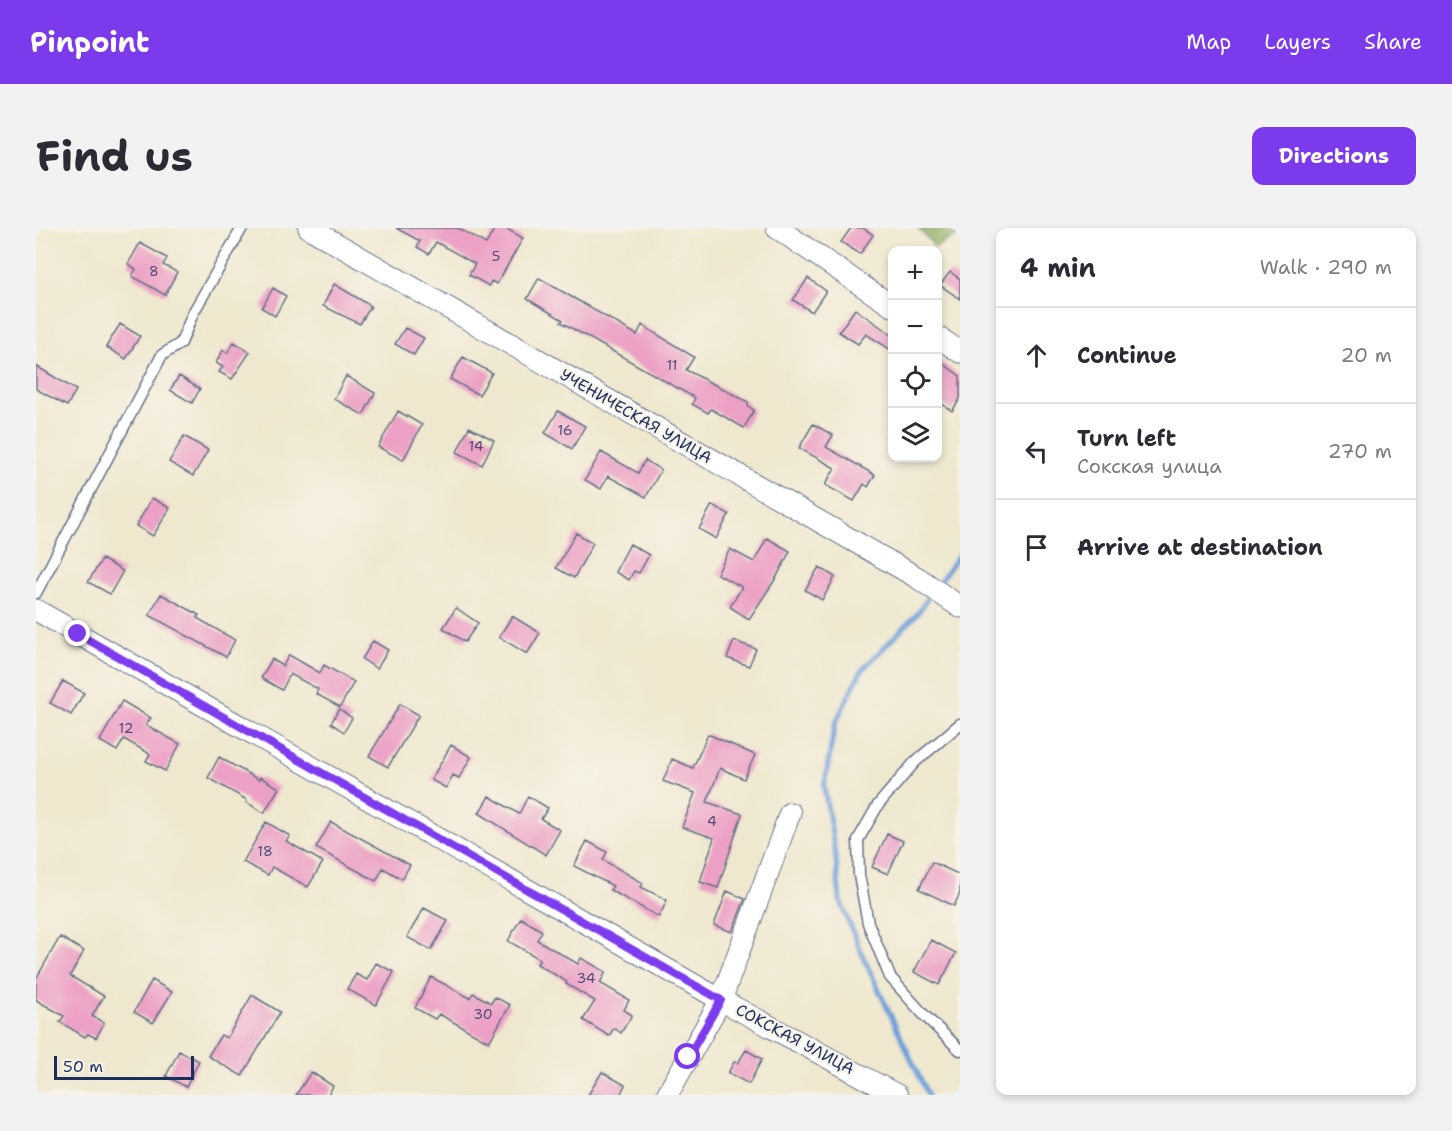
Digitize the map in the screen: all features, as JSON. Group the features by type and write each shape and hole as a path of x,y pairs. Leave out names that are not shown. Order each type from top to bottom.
{"street":[{"name":"УЧЕНИЧЕСКАЯ УЛИЦА","path":"309,228 924,582 952,602"},
{"path":"777,228 888,303"},
{"path":"942,340 960,352"},
{"name":"СОКСКАЯ УЛИЦА","path":"36,610 721,1000 897,1095"},
{"path":"666,1095 721,1000 790,813"}],"lane":[{"path":"36,592 162,355 181,343 193,313 242,228"},
{"path":"960,724 915,762 878,805 858,840 859,875 868,923 891,977 924,1015 960,1050"}],"green space":[{"path":"918,228 960,228 960,234 934,246"}],"building":[{"path":"396,228 458,228 486,244 495,228 505,228 523,238 497,284 491,281 489,286 469,275 475,264 436,242 429,254 417,247 420,241"},
{"path":"851,228 863,228 873,235 860,254 841,242"},
{"path":"140,243 167,258 163,265 177,272 165,295 132,276 136,269 128,264"},
{"path":"950,272 960,279 960,299 942,286 942,282"},
{"path":"539,278 637,335 642,325 694,357 686,370 748,402 748,406 754,410 744,428 711,409 708,413 692,404 695,398 561,322 563,320 527,299"},
{"path":"808,278 826,291 812,312 793,300"},
{"path":"334,284 371,306 360,324 323,306"},
{"path":"273,288 286,296 275,316 262,308"},
{"path":"855,309 888,332 888,348 866,334 858,344 839,332"},
{"path":"120,324 140,336 126,359 106,347"},
{"path":"405,328 424,338 414,355 395,344"},
{"path":"234,342 250,352 232,379 219,372 223,367 216,363 223,350 227,353"},
{"path":"463,357 492,373 479,395 450,379"},
{"path":"942,363 960,376 960,399 952,411 942,404"},
{"path":"36,366 76,390 67,406 36,389"},
{"path":"179,376 200,389 192,403 170,390"},
{"path":"346,376 375,393 363,415 334,399"},
{"path":"398,411 422,425 403,460 378,447"},
{"path":"558,411 585,426 572,449 545,433"},
{"path":"813,424 833,435 826,447 875,475 868,487 864,484 854,501 825,485 835,468 799,448"},
{"path":"469,427 494,440 482,465 457,452"},
{"path":"184,436 208,450 193,476 169,462"},
{"path":"601,452 638,473 645,460 661,470 646,497 608,476 601,489 585,480"},
{"path":"152,498 170,508 153,536 136,526"},
{"path":"712,505 729,514 716,539 699,529"},
{"path":"576,533 593,543 574,578 556,568"},
{"path":"767,538 790,551 776,578 749,619 730,607 742,587 717,574 730,549 754,562"},
{"path":"630,544 649,555 639,573 634,571 629,580 615,572"},
{"path":"102,559 123,571 110,594 88,582"},
{"path":"819,567 835,577 822,600 805,590"},
{"path":"161,594 199,615 197,618 235,640 226,657 149,615"},
{"path":"456,608 478,623 465,642 443,628"},
{"path":"512,616 540,633 527,654 499,637"},
{"path":"373,641 388,650 377,669 362,659"},
{"path":"734,641 756,649 749,666 727,658"},
{"path":"289,655 320,673 324,665 354,682 340,707 316,694 318,689 290,674 282,690 261,678 272,659 283,666"},
{"path":"63,681 84,693 71,715 50,703"},
{"path":"122,701 151,718 146,725 180,744 165,771 146,761 150,754 124,739 117,751 100,741"},
{"path":"400,704 419,715 388,767 369,756"},
{"path":"339,709 352,718 344,732 331,723"},
{"path":"708,734 755,755 744,779 720,768 707,802 742,814 718,888 700,882 714,838 682,827 695,793 663,781 672,759 693,768"},
{"path":"451,745 471,757 459,778 453,775 446,788 431,780"},
{"path":"219,757 259,780 260,777 279,788 264,813 246,802 247,800 208,778"},
{"path":"489,796 519,814 528,796 548,808 541,819 560,830 546,855 479,813"},
{"path":"266,822 290,836 286,841 323,862 308,887 272,867 268,875 243,862"},
{"path":"331,822 410,865 402,879 383,868 376,881 316,848"},
{"path":"887,834 903,841 888,874 872,867"},
{"path":"587,841 607,852 603,860 643,883 641,887 667,900 659,917 610,890 613,886 574,866"},
{"path":"932,862 960,875 960,893 954,906 919,889"},
{"path":"727,891 745,899 732,932 714,925"},
{"path":"424,908 448,921 431,950 407,937"},
{"path":"521,918 542,931 537,940 578,964 581,958 606,972 600,983 629,1000 624,1010 632,1015 621,1033 614,1028 609,1036 583,1020 595,1001 537,964 540,959 508,941"},
{"path":"60,937 84,951 70,976 104,996 92,1016 104,1023 96,1038 88,1034 85,1037 60,1022 64,1016 36,1000 36,979"},
{"path":"931,940 956,953 939,985 914,972"},
{"path":"376,963 394,972 376,1005 347,989 356,974 367,980"},
{"path":"431,977 470,998 473,993 491,1003 495,997 510,1005 489,1042 439,1014 435,1019 415,1008"},
{"path":"152,980 172,992 153,1023 134,1012"},
{"path":"252,995 280,1012 242,1076 208,1056 221,1035 227,1038"},
{"path":"746,1050 762,1059 749,1084 728,1073 734,1062 738,1063"},
{"path":"179,1051 199,1061 186,1087 166,1076"},
{"path":"311,1072 333,1086 328,1095 296,1095"},
{"path":"602,1072 625,1085 620,1095 588,1095"}],"waterway":[{"path":"937,585 960,554"},
{"path":"928,1095 861,952 840,900 824,787 835,724 861,671 918,613 931,593"}],"route":[{"path":"78,634 721,1000 688,1057"}]}
